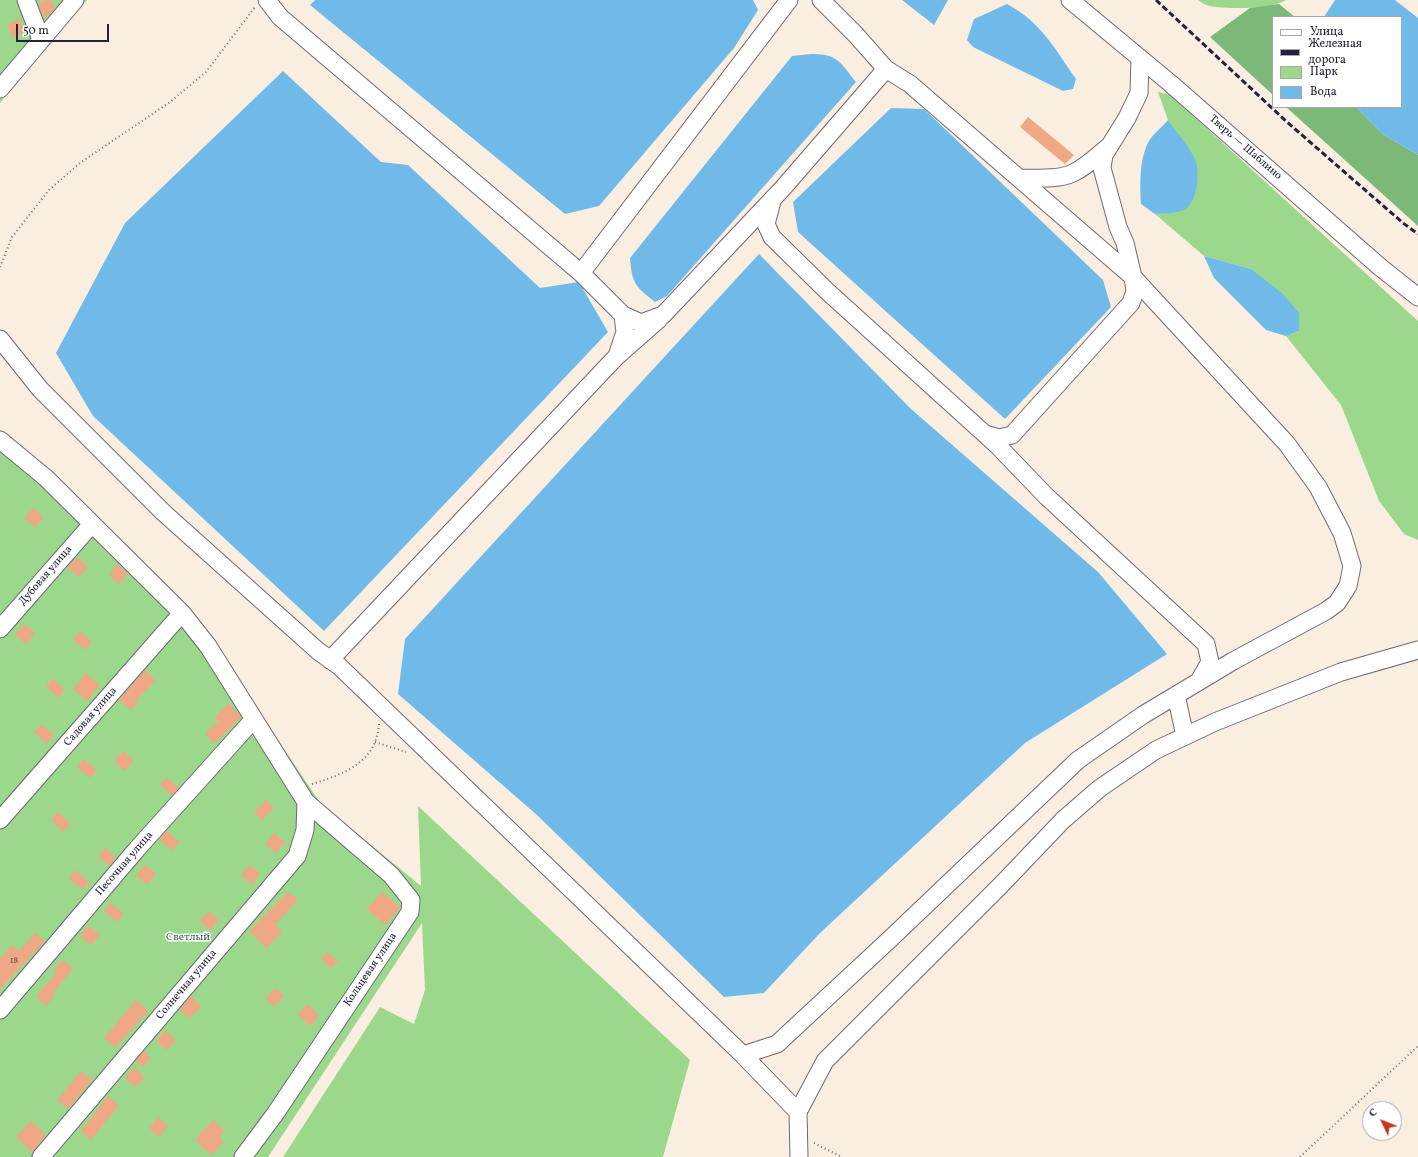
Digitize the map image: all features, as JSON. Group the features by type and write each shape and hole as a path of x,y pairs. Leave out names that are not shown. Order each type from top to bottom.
{"street":[{"path":"26,0 41,38"},
{"path":"0,89 41,38 75,0"},
{"path":"581,273 789,0"},
{"path":"743,1055 777,1044 889,940 1078,760 1143,715 1199,681 1233,661 1326,612 1337,603 1348,586 1352,566 1342,533 1318,487 1287,444 1133,276 910,84 886,69 856,35 821,0"},
{"name":"Тверь — Шаблино","path":"1070,0 1170,83 1380,267 1418,298"},
{"path":"262,3 581,273 623,315 641,323 663,315"},
{"path":"985,434 999,438 1012,435 1131,303 1135,291 1133,276 1102,168 1104,155 1127,118 1138,93 1140,58"},
{"path":"330,660 617,356 663,315 772,198 886,69"},
{"path":"1020,178 1047,178 1072,174 1087,165 1111,144"},
{"path":"772,198 766,224 772,237 828,292 985,434 1052,501 1206,644 1210,662 1199,681"},
{"path":"736,236 757,232 772,237"},
{"path":"617,356 625,332 623,315"},
{"path":"0,339 40,389 164,513 380,706 743,1055 798,1112"},
{"path":"1012,435 1011,449 1016,464"},
{"name":"Кольцевая улица","path":"0,440 46,478 182,613 208,646 253,720 302,795 391,875 411,900 410,912 275,1114 243,1157"},
{"name":"Дубовая улица","path":"0,628 92,524"},
{"name":"Садовая улица","path":"0,820 182,613"},
{"path":"799,1157 798,1112 825,1061 1001,885 1063,820 1100,788 1156,750 1185,736 1341,672 1418,650"},
{"path":"1176,696 1185,736"},
{"name":"Песочная улица","path":"0,1010 137,849 253,720"},
{"name":"Солнечная улица","path":"41,1157 297,856 305,830 302,795"}],"path":[{"path":"0,267 12,237 49,190 80,163 170,102 206,72 262,3"},
{"path":"302,795 338,776 366,758 378,736 380,706"},
{"path":"1300,1157 1418,1046"},
{"path":"798,1135 842,1157"}],"green space":[{"path":"0,0 87,0 0,103"},
{"path":"1198,0 1286,0 1270,6 1227,8 1209,6"},
{"path":"1279,4 1294,16 1272,16 1272,94 1210,37 1250,8"},
{"path":"1158,92 1170,95 1418,321 1418,540 1404,534 1379,501 1341,405 1286,336 1299,331 1251,269 1204,256 1155,214 1172,212 1196,191 1197,175 1195,159 1168,120"},
{"path":"1287,108 1357,108 1384,135 1418,155 1418,226"},
{"name":"Светлый","path":"0,430 185,604 321,804 421,886 418,806 690,1060 663,1157 283,1157 380,1007 414,1024 425,990 422,923 268,1157 0,1157"}],"water":[{"path":"315,0 753,0 758,10 734,48 599,206 565,214 310,5"},
{"path":"902,0 948,0 934,25"},
{"path":"1335,0 1395,0 1418,18 1418,155 1384,135 1357,108 1402,108 1402,16 1325,16"},
{"path":"1007,4 1029,19 1054,47 1076,79 1073,89 1063,91 973,47 967,40 974,19"},
{"path":"820,54 838,60 856,82 667,296 655,302 636,284 632,274 630,258 792,56"},
{"path":"283,71 381,162 408,165 540,288 579,282 608,332 324,631 93,416 56,353 125,223"},
{"path":"891,108 924,109 1103,280 1111,307 1005,419 798,232 793,202"},
{"path":"1168,120 1195,159 1198,177 1194,197 1188,207 1177,212 1155,214 1141,204 1140,180 1143,156 1149,141"},
{"path":"759,254 911,409 1098,572 1167,654 1025,743 820,933 764,993 724,997 537,815 398,694 405,639"},
{"path":"1204,256 1251,269 1283,294 1299,313 1299,331 1286,336 1266,330 1214,278"}],"building":[{"path":"46,0 51,0 55,8 51,13 44,17 38,4"},
{"path":"19,19 25,32 13,38 7,25"},
{"path":"1028,117 1074,155 1065,164 1020,127"},
{"path":"33,508 44,517 35,527 24,518"},
{"path":"77,557 88,567 79,577 68,568"},
{"path":"117,564 128,574 119,584 109,575"},
{"path":"24,624 35,633 26,644 15,635"},
{"path":"80,631 92,642 85,650 73,639"},
{"path":"145,670 156,681 136,700 138,702 131,710 119,700"},
{"path":"86,673 100,685 87,701 73,689"},
{"path":"53,678 65,690 58,698 46,686"},
{"path":"229,703 241,717 214,744 205,733 219,721 215,717"},
{"path":"42,724 54,735 47,744 34,732"},
{"path":"123,751 134,760 125,771 114,761"},
{"path":"84,759 97,770 90,778 77,767"},
{"path":"167,777 179,788 172,796 160,785"},
{"path":"266,800 274,808 262,820 254,812"},
{"path":"58,812 71,824 63,832 51,820"},
{"path":"167,831 179,842 172,850 159,839"},
{"path":"274,833 285,842 276,853 265,844"},
{"path":"105,848 116,858 109,866 98,856"},
{"path":"145,865 156,874 147,885 136,875"},
{"path":"250,865 260,874 252,885 241,875"},
{"path":"76,870 89,882 82,890 69,878"},
{"path":"288,892 298,900 275,925 282,932 267,948 249,931"},
{"path":"382,892 400,907 385,925 367,909"},
{"path":"111,903 124,914 117,922 104,911"},
{"path":"209,911 219,920 210,930 200,921"},
{"path":"89,926 100,935 91,945 80,936"},
{"path":"35,933 45,941 0,989 0,959 12,945 19,951"},
{"path":"327,952 338,961 331,968 321,959"},
{"path":"63,960 73,969 53,993 55,995 46,1006 36,997 56,973 54,970"},
{"path":"275,988 284,996 274,1007 265,999"},
{"path":"191,996 201,1007 189,1018 180,1009"},
{"path":"136,1000 148,1011 115,1048 104,1038"},
{"path":"307,1004 319,1015 310,1026 298,1015"},
{"path":"165,1030 176,1040 167,1050 156,1041"},
{"path":"144,1051 151,1057 143,1067 136,1061"},
{"path":"134,1067 145,1077 136,1087 125,1078"},
{"path":"81,1071 92,1080 68,1109 57,1100"},
{"path":"108,1096 119,1105 91,1140 81,1131"},
{"path":"158,1117 168,1126 159,1137 149,1128"},
{"path":"213,1120 225,1131 219,1137 224,1142 211,1155 195,1140"},
{"path":"31,1121 46,1135 32,1152 16,1137"}],"railway":[{"path":"1156,0 1287,122 1403,223 1418,234"}]}
